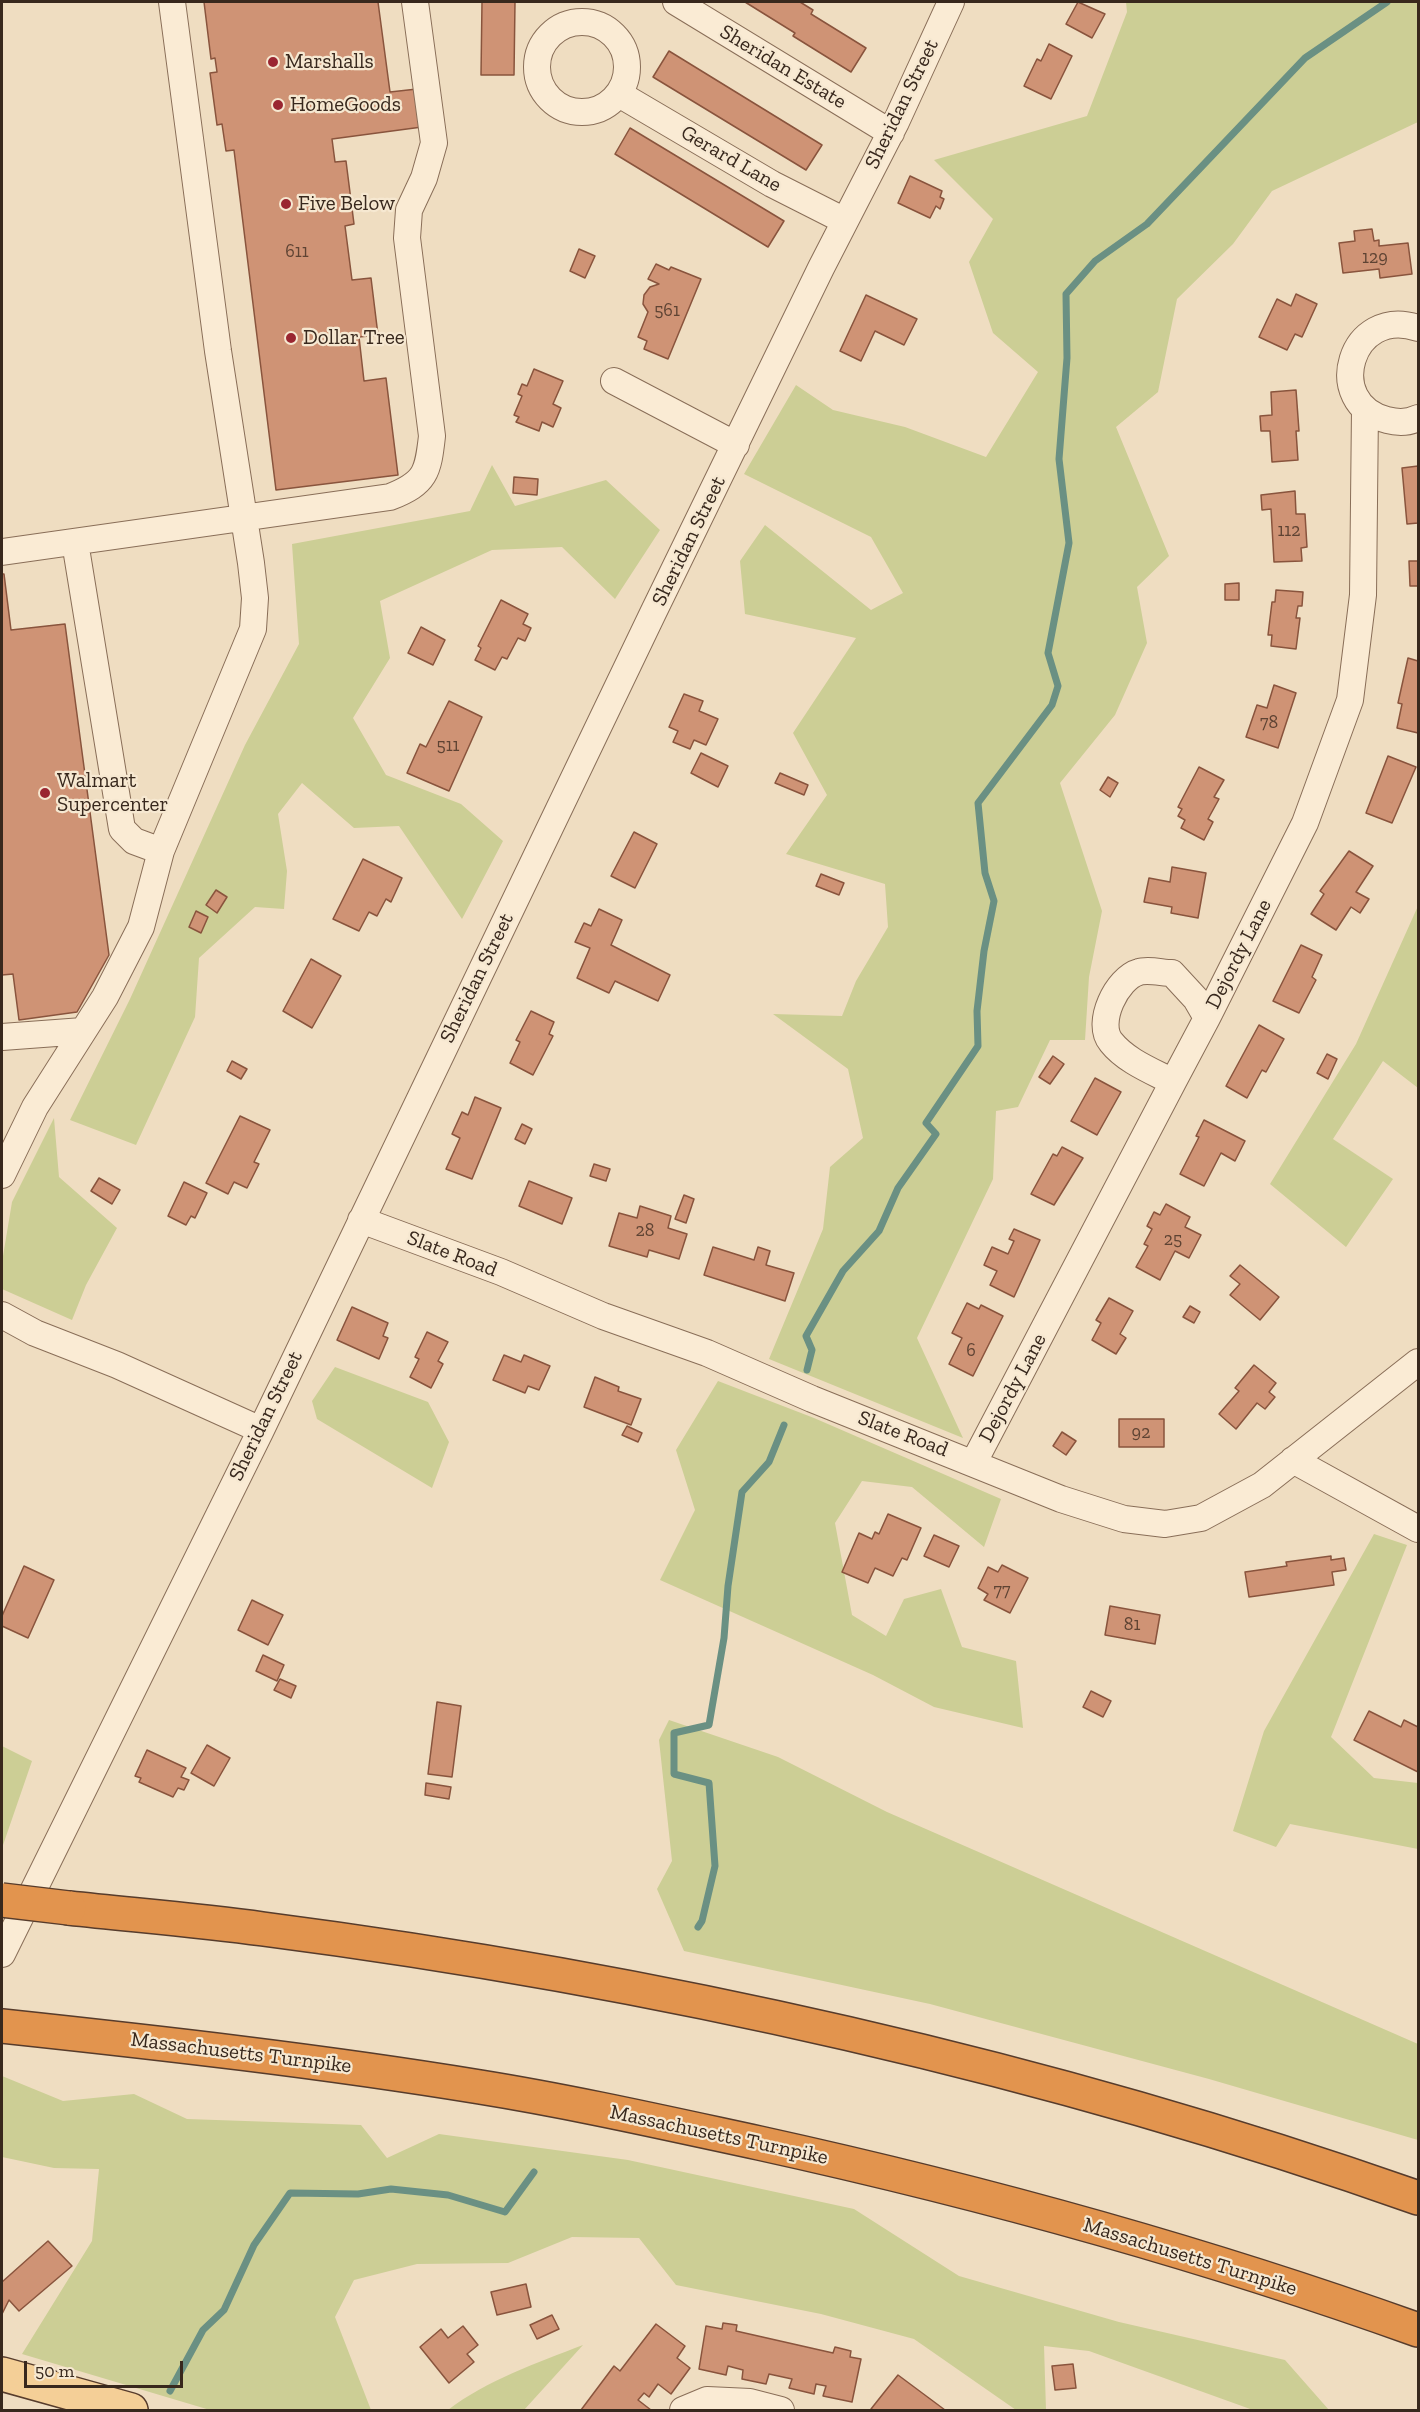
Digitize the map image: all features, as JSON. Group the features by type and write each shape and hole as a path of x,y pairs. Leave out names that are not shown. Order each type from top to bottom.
{"highway":[{"path":"2,1900 262,1929 386,1947 516,1968 728,2008 849,2035 1162,2116 1333,2168 1419,2198"},
{"name":"Massachusetts Turnpike","path":"2,2026 304,2060 483,2087 654,2120 873,2168 1067,2220 1228,2266 1419,2330"}],"main road":[{"path":"2,2374 131,2410"}],"street":[{"path":"2,1175 35,1107 105,997 141,927 161,851 253,629 255,598 209,292 172,2"},
{"path":"2,552 390,497 413,488 429,466 432,436 407,238 409,210 424,178 434,143 415,2"},
{"name":"Sheridan Estate","path":"676,2 891,133"},
{"name":"Sheridan Street","path":"2,1954 261,1430 736,445 845,221 891,133 951,2"},
{"name":"Gerard Lane","path":"619,94 772,184 845,221"},
{"name":"Dejordy Lane","path":"1207,1018 1305,823 1350,700 1363,595 1365,409 1355,396 1350,381 1350,365 1355,350 1364,338 1377,328 1392,324 1419,328"},
{"path":"614,381 736,445"},
{"path":"1365,409 1379,418 1395,423 1419,418"},
{"path":"75,542 122,829 134,841 161,851"},
{"name":"Dejordy Lane","path":"974,1462 1173,1082 1123,1055 1108,1040 1105,1015 1119,987 1139,972 1172,973 1196,999 1207,1018"},
{"path":"1173,1082 1207,1018"},
{"path":"2,1037 83,1031"},
{"name":"Slate Road","path":"361,1220 501,1272 603,1316 707,1353 812,1399 974,1462 1061,1499 1124,1519 1165,1524 1201,1518 1262,1485 1419,1362"},
{"path":"2,1315 35,1333 117,1365 261,1430"},
{"path":"1293,1460 1419,1529"},
{"path":"683,2410 706,2400 750,2402 781,2410"}],"green space":[{"path":"1126,2 1418,2 1418,122 1272,191 1233,244 1177,299 1158,392 1116,427 1169,556 1137,587 1147,643 1115,715 1060,783 1102,911 1089,977 1085,1040 1050,1040 1018,1107 996,1111 993,1179 917,1338 963,1438 769,1359 823,1229 830,1167 863,1138 848,1069 773,1014 842,1016 856,981 888,927 885,884 786,854 827,795 793,733 856,638 745,614 740,561 765,525 871,610 903,593 871,537 744,474 796,385 833,410 905,427 986,457 1038,372 993,333 969,262 993,219 934,160 1087,116 1127,12"},
{"path":"492,465 515,506 606,480 660,530 615,599 562,547 492,550 380,601 390,658 353,718 386,775 461,804 503,841 462,919 399,826 354,828 302,783 278,814 287,871 284,909 255,907 199,958 195,1017 136,1145 70,1120 130,999 245,745 299,644 292,544 470,511"},
{"path":"1418,906 1418,1088 1383,1061 1333,1139 1393,1179 1346,1247 1270,1184 1356,1044"},
{"path":"54,1118 59,1177 117,1228 86,1285 72,1320 2,1289 2,1262 12,1202"},
{"path":"335,1367 428,1402 449,1442 432,1488 317,1419 312,1401"},
{"path":"718,1381 814,1418 1001,1499 984,1547 912,1487 862,1481 835,1523 852,1615 886,1636 904,1599 941,1589 962,1647 1016,1661 1023,1728 934,1707 873,1675 660,1580 695,1510 676,1450"},
{"path":"1374,1534 1407,1545 1331,1737 1374,1778 1418,1783 1418,1849 1290,1824 1276,1847 1233,1831 1264,1731"},
{"path":"669,1720 778,1757 887,1812 1418,2044 1418,2140 1209,2079 930,2004 684,1951 657,1889 672,1861 659,1740"},
{"path":"2,1746 32,1761 2,1848"},
{"path":"2,2076 63,2101 134,2094 187,2119 361,2125 387,2158 439,2134 628,2160 854,2209 959,2276 1119,2322 1285,2360 1329,2410 1253,2410 1089,2351 1044,2346 1046,2410 1016,2410 914,2339 821,2314 676,2285 639,2238 572,2237 508,2263 417,2264 354,2280 335,2317 371,2410 210,2410 22,2354 92,2241 99,2169 54,2168 2,2157"},
{"path":"583,2345 524,2410 448,2410 496,2381"}],"building":[{"path":"204,2 378,2 390,92 417,89 422,127 332,139 335,162 346,161 354,224 345,226 352,280 371,278 378,335 359,337 364,381 386,378 398,475 276,490 234,150 226,151 222,124 217,125 210,73 217,72 215,58 211,59"},
{"path":"482,2 515,2 514,75 481,75"},
{"path":"745,2 800,2 813,10 811,14 866,48 851,72 793,36 795,33"},
{"path":"1078,2 1105,14 1092,38 1066,24"},
{"path":"1049,44 1072,56 1051,99 1024,86 1037,59 1041,61"},
{"path":"669,51 822,145 806,170 653,77"},
{"path":"630,128 784,221 768,247 615,154"},
{"path":"910,176 942,191 940,197 944,199 940,209 936,206 930,218 898,203"},
{"path":"1372,229 1374,241 1379,240 1379,246 1408,243 1412,274 1380,278 1379,269 1343,273 1339,243 1355,241 1354,231"},
{"path":"579,249 595,256 585,278 570,271"},
{"path":"656,264 669,270 671,267 701,279 668,359 644,349 647,341 638,337 648,312 643,304 644,295 650,287 659,284 648,279"},
{"path":"1296,294 1317,304 1302,337 1295,334 1287,350 1259,337 1277,299 1291,306"},
{"path":"866,295 917,319 904,345 875,331 861,361 840,351"},
{"path":"534,369 563,381 553,404 561,408 553,427 542,422 539,431 516,422 519,417 514,415 522,396 518,394 522,384 527,386"},
{"path":"1296,390 1299,431 1296,431 1298,460 1272,462 1270,431 1261,431 1260,416 1272,415 1271,392"},
{"path":"1418,466 1418,523 1407,524 1402,468"},
{"path":"514,477 538,479 537,495 513,493"},
{"path":"1295,491 1296,514 1305,514 1307,547 1301,548 1302,561 1274,562 1271,509 1262,510 1261,495"},
{"path":"1409,561 1418,561 1418,586 1410,586"},
{"name":"Walmart Supercenter","path":"2,574 4,574 11,630 65,624 109,955 77,1012 19,1020 13,974 2,975"},
{"path":"1239,583 1239,600 1225,600 1225,584"},
{"path":"1276,590 1303,592 1302,606 1298,606 1296,618 1300,618 1296,649 1271,646 1272,635 1268,635 1272,602 1275,602"},
{"path":"501,600 528,614 523,624 531,628 525,641 518,638 507,659 502,657 495,670 475,660 481,648 478,646"},
{"path":"421,627 445,640 433,665 408,653"},
{"path":"1408,658 1418,661 1418,733 1397,728 1402,704 1398,703"},
{"path":"1274,685 1296,693 1278,748 1246,737 1257,705 1267,708"},
{"path":"684,694 703,701 699,711 718,719 706,745 694,740 690,749 673,742 678,731 669,727"},
{"path":"449,701 482,717 449,791 407,773 420,744 426,747"},
{"path":"701,753 728,766 718,787 691,773"},
{"path":"1388,756 1416,767 1392,823 1366,813"},
{"path":"1199,767 1224,780 1214,797 1219,799 1208,819 1213,822 1204,840 1181,828 1185,820 1178,816 1182,809 1178,807"},
{"path":"780,773 808,785 804,795 775,783"},
{"path":"1108,777 1118,783 1110,797 1100,790"},
{"path":"634,832 657,844 635,888 611,876"},
{"path":"1349,851 1373,866 1356,892 1369,899 1360,913 1351,907 1336,930 1311,914 1324,894 1320,891"},
{"path":"363,859 402,878 391,902 386,899 377,916 369,912 359,931 333,919"},
{"path":"1172,867 1206,873 1198,918 1171,913 1172,907 1144,902 1149,878 1170,882"},
{"path":"821,874 844,883 839,895 816,886"},
{"path":"216,890 227,897 217,913 206,905"},
{"path":"599,909 622,920 611,945 670,975 658,1001 615,981 609,993 577,978 590,948 575,942 584,923 591,926"},
{"path":"196,911 208,917 201,933 189,927"},
{"path":"1301,945 1322,955 1312,977 1316,980 1299,1013 1273,1001"},
{"path":"311,959 341,976 312,1028 283,1011"},
{"path":"531,1011 554,1022 549,1034 553,1036 533,1075 510,1063 520,1042 516,1040"},
{"path":"1259,1025 1284,1039 1266,1072 1262,1070 1247,1098 1226,1086"},
{"path":"1327,1054 1337,1059 1328,1079 1317,1073"},
{"path":"1053,1056 1064,1064 1050,1084 1039,1077"},
{"path":"232,1061 247,1069 241,1079 227,1071"},
{"path":"1095,1078 1121,1092 1097,1135 1071,1121"},
{"path":"475,1097 501,1108 472,1179 446,1169 460,1138 452,1134 462,1112 468,1115"},
{"path":"240,1116 270,1130 254,1162 259,1164 247,1188 234,1182 228,1194 206,1183"},
{"path":"1204,1120 1245,1141 1235,1161 1221,1153 1204,1186 1180,1174 1199,1137 1196,1136"},
{"path":"522,1124 532,1129 525,1144 515,1139"},
{"path":"1062,1147 1083,1158 1054,1205 1031,1194 1053,1154 1057,1156"},
{"path":"594,1164 610,1169 606,1181 590,1176"},
{"path":"99,1178 120,1190 112,1204 91,1191"},
{"path":"529,1181 572,1198 562,1224 519,1206"},
{"path":"184,1182 207,1193 195,1218 191,1216 186,1225 168,1216"},
{"path":"684,1195 694,1199 686,1223 675,1219"},
{"path":"1166,1204 1190,1217 1185,1227 1201,1235 1189,1258 1175,1251 1160,1280 1136,1267 1148,1246 1144,1244 1152,1229 1147,1226 1154,1212 1160,1215"},
{"path":"640,1206 671,1216 668,1228 687,1234 679,1259 649,1250 647,1257 609,1246 619,1213 637,1218"},
{"path":"1014,1229 1040,1240 1014,1297 990,1285 997,1271 984,1265 992,1247 1008,1254 1014,1241 1009,1239"},
{"path":"713,1247 754,1260 758,1247 770,1251 766,1265 794,1273 785,1301 704,1275"},
{"path":"1240,1265 1279,1297 1260,1320 1230,1295 1240,1284 1230,1276"},
{"path":"1109,1298 1133,1311 1120,1334 1126,1338 1116,1354 1092,1340 1101,1323 1096,1320"},
{"path":"967,1303 979,1309 981,1305 1003,1316 973,1376 949,1364 962,1338 952,1333"},
{"path":"1190,1306 1200,1312 1194,1323 1183,1317"},
{"path":"352,1307 388,1323 383,1336 388,1338 379,1359 337,1340"},
{"path":"427,1332 448,1342 438,1361 443,1364 431,1388 410,1377 419,1359 415,1357"},
{"path":"504,1355 521,1362 524,1355 550,1366 539,1390 528,1386 525,1393 493,1380"},
{"path":"1254,1365 1276,1383 1269,1392 1275,1397 1265,1409 1257,1403 1236,1429 1219,1414 1239,1391 1235,1388"},
{"path":"595,1377 619,1387 618,1391 641,1399 631,1425 584,1407"},
{"path":"1119,1419 1164,1419 1164,1447 1119,1447"},
{"path":"627,1426 642,1433 638,1442 622,1435"},
{"path":"1062,1432 1076,1441 1066,1455 1053,1446"},
{"path":"888,1514 921,1528 907,1560 902,1558 893,1576 875,1568 868,1583 842,1572 859,1533 872,1539 875,1532 879,1534"},
{"path":"934,1535 959,1546 949,1567 924,1556"},
{"path":"1331,1556 1331,1560 1344,1558 1346,1570 1332,1572 1334,1585 1249,1597 1245,1572 1287,1566 1286,1562"},
{"path":"1002,1565 1028,1578 1010,1613 984,1600 988,1594 978,1588 988,1567 998,1572"},
{"path":"24,1566 54,1580 28,1638 2,1626 2,1616"},
{"path":"252,1600 283,1615 268,1645 238,1630"},
{"path":"1110,1606 1160,1615 1155,1644 1105,1635"},
{"path":"263,1655 284,1665 277,1681 256,1671"},
{"path":"280,1679 296,1686 291,1698 274,1690"},
{"path":"1091,1691 1111,1701 1103,1717 1083,1707"},
{"path":"437,1702 461,1706 452,1777 428,1774"},
{"path":"1369,1711 1401,1727 1404,1720 1418,1727 1418,1772 1354,1740"},
{"path":"207,1745 230,1758 214,1786 191,1773"},
{"path":"147,1750 186,1768 181,1777 189,1780 184,1790 178,1788 173,1797 139,1782 141,1778 135,1776"},
{"path":"426,1783 451,1787 449,1799 425,1795"},
{"path":"48,2241 72,2266 19,2311 9,2300 2,2314 2,2282"},
{"path":"526,2284 531,2307 497,2315 491,2292"},
{"path":"552,2315 559,2329 537,2339 530,2325"},
{"path":"723,2323 737,2325 736,2331 833,2353 835,2347 851,2351 850,2357 861,2359 852,2402 823,2396 826,2386 816,2384 814,2394 789,2388 792,2379 769,2374 766,2384 742,2379 743,2370 728,2366 726,2375 699,2369 706,2326 722,2329"},
{"path":"656,2324 685,2346 677,2358 690,2368 671,2394 658,2384 649,2397 644,2393 638,2400 651,2410 581,2410 614,2366 620,2371"},
{"path":"463,2326 478,2345 467,2354 474,2362 449,2383 420,2347 441,2329 448,2338"},
{"path":"1073,2364 1076,2388 1055,2390 1052,2366"},
{"path":"898,2375 945,2410 871,2409"}],"waterway":[{"path":"807,1370 812,1350 806,1336 843,1271 879,1231 898,1188 936,1134 926,1123 978,1046 977,1011 984,951 994,901 985,873 978,803 1052,705 1058,686 1048,653 1069,543 1059,459 1067,358 1066,294 1095,261 1147,224 1305,58 1387,2"},
{"path":"698,1927 702,1921 715,1866 709,1783 674,1774 674,1733 709,1725 724,1638 728,1586 742,1492 769,1462 784,1425"},
{"path":"170,2391 203,2330 224,2310 254,2245 290,2193 358,2194 391,2189 448,2195 505,2212 534,2172"}],"place":[{"name":"Marshalls","path":"273,62"},
{"name":"HomeGoods","path":"278,105"},
{"name":"Five Below","path":"286,204"},
{"name":"Dollar Tree","path":"291,338"},
{"name":"Walmart Supercenter","path":"45,793"}]}
